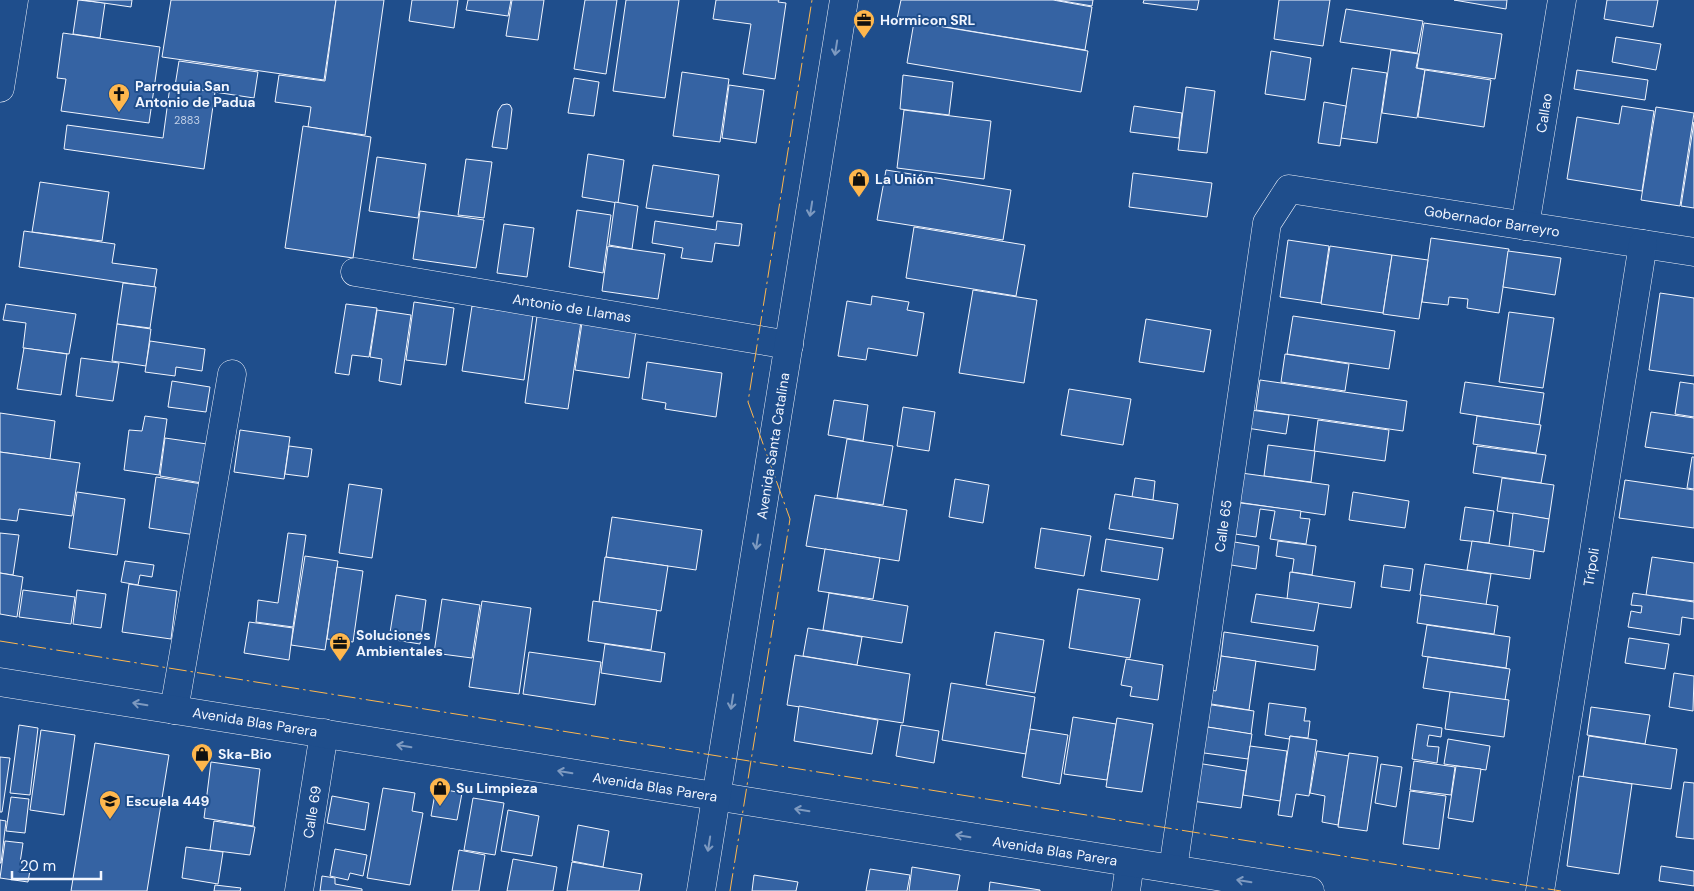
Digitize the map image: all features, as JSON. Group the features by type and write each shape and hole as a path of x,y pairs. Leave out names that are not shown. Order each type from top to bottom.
{"street":[{"path":"0,88 14,0"},
{"name":"Avenida Santa Catalina","path":"702,891 844,0"},
{"name":"Callao","path":"1525,226 1562,0"},
{"name":"Gobernador Barreyro","path":"1289,189 1694,252"},
{"name":"Calle 65","path":"1173,869 1267,223 1289,189"},
{"name":"Trípoli","path":"1540,891 1642,244"},
{"name":"Antonio de Llamas","path":"355,272 789,345"},
{"path":"174,710 232,374"},
{"name":"Avenida Blas Parera","path":"0,682 1310,891"},
{"name":"Calle 69","path":"299,891 324,734"},
{"path":"1126,891 1130,862"}],"building":[{"path":"78,0 105,3 100,38 73,34"},
{"path":"83,0 132,0 131,7"},
{"path":"171,0 336,0 324,80 162,57"},
{"path":"336,0 384,0 365,135 308,127 311,107 275,102 279,75 325,81"},
{"path":"412,0 458,0 454,28 409,21"},
{"path":"468,0 511,0 508,16 466,10"},
{"path":"512,0 544,0 538,40 506,36"},
{"path":"585,0 617,0 606,74 574,69"},
{"path":"626,0 679,0 665,98 613,91"},
{"path":"716,0 779,0 778,2 786,3 775,79 743,74 751,24 713,19"},
{"path":"901,0 1053,0 1092,7 1085,50 897,19"},
{"path":"1057,0 1093,0 1092,6"},
{"path":"1144,0 1199,0 1197,10 1143,3"},
{"path":"1279,0 1330,0 1323,46 1274,39"},
{"path":"1454,0 1507,0 1506,9"},
{"path":"1607,0 1658,0 1653,27 1604,19"},
{"path":"1346,9 1423,21 1417,53 1340,42"},
{"path":"914,22 1088,51 1081,92 907,63"},
{"path":"1424,23 1502,34 1495,79 1417,68"},
{"path":"63,33 160,47 149,123 61,111 66,79 57,78"},
{"path":"1616,37 1661,44 1656,70 1612,62"},
{"path":"1391,50 1419,54 1416,68 1425,70 1417,118 1382,113"},
{"path":"1271,51 1311,58 1305,100 1265,94"},
{"path":"179,61 258,72 254,98 175,86"},
{"path":"1352,68 1387,73 1377,143 1341,138"},
{"path":"1425,70 1491,80 1484,127 1418,117"},
{"path":"1577,70 1648,80 1645,100 1574,89"},
{"path":"682,72 729,79 720,142 673,136"},
{"path":"903,75 953,82 949,115 900,109"},
{"path":"574,78 599,82 594,116 568,113"},
{"path":"729,85 764,90 756,143 722,138"},
{"path":"170,86 215,92 204,169 64,149 67,125 163,138"},
{"path":"1186,87 1215,91 1207,153 1178,150"},
{"path":"1324,102 1346,106 1340,146 1318,143"},
{"path":"507,104 512,109 507,149 492,147 498,111 502,105"},
{"path":"1134,106 1182,113 1179,138 1130,132"},
{"path":"1622,106 1654,111 1642,191 1567,179 1577,117 1619,124"},
{"path":"1656,107 1694,113 1680,206 1641,200"},
{"path":"904,110 991,121 984,179 897,168"},
{"path":"1694,122 1694,208 1681,206"},
{"path":"303,126 371,137 353,258 285,248"},
{"path":"588,154 624,160 618,203 582,197"},
{"path":"377,157 426,164 418,218 369,211"},
{"path":"466,159 492,162 484,218 458,215"},
{"path":"653,165 719,175 713,217 646,208"},
{"path":"886,170 1011,190 1003,240 877,220"},
{"path":"1133,173 1212,183 1207,217 1129,207"},
{"path":"40,182 109,192 102,241 32,232"},
{"path":"615,202 638,206 632,249 609,245"},
{"path":"577,210 611,215 603,273 569,267"},
{"path":"420,211 484,220 476,268 413,259"},
{"path":"655,221 716,230 717,221 742,224 739,246 715,243 712,262 681,258 683,248 652,243"},
{"path":"504,224 534,228 527,277 497,273"},
{"path":"914,227 1025,245 1016,296 906,278"},
{"path":"24,231 115,244 112,263 157,269 154,287 19,267"},
{"path":"1431,238 1509,249 1499,313 1467,308 1468,299 1449,297 1448,305 1422,302"},
{"path":"1288,240 1329,246 1321,303 1280,297"},
{"path":"608,246 665,254 658,299 602,291"},
{"path":"1330,246 1392,255 1383,313 1321,304"},
{"path":"1508,251 1561,258 1555,295 1503,287"},
{"path":"1392,255 1428,260 1419,319 1383,314"},
{"path":"123,283 156,287 150,328 117,324"},
{"path":"973,290 1037,300 1024,383 959,373"},
{"path":"1660,293 1694,298 1694,376 1649,370"},
{"path":"872,296 909,302 907,310 924,313 917,356 868,348 866,360 838,356 847,301 871,305"},
{"path":"414,302 454,308 446,365 406,360"},
{"path":"6,304 76,314 69,354 23,348 26,323 3,320"},
{"path":"346,304 377,308 369,357 352,355 349,375 335,373"},
{"path":"472,306 533,315 524,380 462,371"},
{"path":"538,309 582,315 568,409 525,403"},
{"path":"377,310 411,315 401,385 379,381 382,359 370,357"},
{"path":"1509,312 1554,318 1543,388 1499,382"},
{"path":"583,316 637,324 629,378 575,370"},
{"path":"1293,316 1395,331 1389,369 1287,354"},
{"path":"1146,319 1211,330 1204,372 1139,362"},
{"path":"117,324 151,329 146,366 112,361"},
{"path":"150,341 205,349 202,371 176,367 175,376 145,372"},
{"path":"24,348 67,354 61,395 17,389"},
{"path":"1285,354 1349,364 1345,391 1281,382"},
{"path":"81,358 119,363 113,401 76,396"},
{"path":"647,362 722,373 716,417 665,409 666,403 642,399"},
{"path":"1260,380 1407,401 1403,431 1256,410"},
{"path":"172,381 210,387 206,412 168,407"},
{"path":"1465,382 1544,393 1539,425 1460,413"},
{"path":"1680,382 1694,384 1694,417 1675,414"},
{"path":"1069,389 1131,399 1123,445 1061,435"},
{"path":"834,400 868,405 863,441 828,435"},
{"path":"903,407 935,412 929,451 897,446"},
{"path":"1243,409 1289,415 1286,434 1240,427"},
{"path":"1651,412 1694,418 1694,454 1645,447"},
{"path":"0,413 55,421 50,459 0,452"},
{"path":"145,416 167,419 159,475 124,470 129,430 142,431"},
{"path":"1477,416 1541,425 1536,453 1473,444"},
{"path":"1318,420 1389,430 1385,461 1314,451"},
{"path":"240,430 290,437 284,479 234,472"},
{"path":"165,438 214,445 208,484 160,476"},
{"path":"847,439 893,446 883,505 837,498"},
{"path":"1268,445 1315,451 1311,482 1264,476"},
{"path":"289,446 312,449 308,477 285,474"},
{"path":"1477,446 1546,455 1541,483 1473,473"},
{"path":"0,452 80,463 72,516 19,509 17,521 0,519"},
{"path":"1692,457 1694,457 1694,489 1687,488"},
{"path":"1234,472 1329,485 1325,515 1230,501"},
{"path":"156,477 209,485 202,536 149,528"},
{"path":"1135,478 1155,481 1153,500 1132,497"},
{"path":"1502,478 1554,485 1549,519 1497,511"},
{"path":"955,479 989,485 983,523 949,517"},
{"path":"1625,480 1694,490 1694,528 1619,518"},
{"path":"349,484 382,489 372,558 339,553"},
{"path":"77,492 125,499 117,555 69,548"},
{"path":"1353,492 1409,501 1405,528 1349,520"},
{"path":"1115,494 1178,504 1173,539 1109,529"},
{"path":"815,495 907,510 899,561 806,546"},
{"path":"1233,502 1301,511 1300,518 1310,519 1306,544 1270,539 1275,511 1260,509 1256,537 1228,533"},
{"path":"1465,507 1494,511 1489,543 1460,540"},
{"path":"1513,513 1549,519 1544,552 1509,547"},
{"path":"612,517 702,530 696,570 606,557"},
{"path":"1041,528 1091,536 1084,576 1035,568"},
{"path":"0,533 19,535 13,575 0,573"},
{"path":"288,533 306,535 293,627 256,622 258,600 278,603"},
{"path":"1106,539 1163,548 1158,580 1101,571"},
{"path":"1222,540 1259,546 1256,569 1219,563"},
{"path":"1278,541 1316,546 1312,575 1292,572 1294,559 1276,556"},
{"path":"1472,541 1534,550 1530,579 1467,570"},
{"path":"825,549 880,558 873,599 818,591"},
{"path":"305,556 338,561 325,650 291,645"},
{"path":"605,557 668,566 661,611 599,602"},
{"path":"1652,557 1694,563 1694,601 1646,595"},
{"path":"125,561 154,565 152,577 140,575 138,585 121,582"},
{"path":"1425,564 1491,574 1486,605 1420,595"},
{"path":"1384,565 1413,569 1410,591 1381,587"},
{"path":"337,567 363,571 353,642 327,639"},
{"path":"1290,572 1355,582 1351,608 1287,599"},
{"path":"0,573 23,577 17,617 0,614"},
{"path":"129,584 177,591 171,639 122,632"},
{"path":"1078,589 1140,599 1130,658 1069,648"},
{"path":"23,590 75,597 71,624 19,617"},
{"path":"77,590 106,594 101,628 73,624"},
{"path":"829,593 908,606 902,643 823,630"},
{"path":"1633,593 1694,602 1694,619 1682,617 1680,635 1628,627 1631,611 1641,613 1642,606 1631,605"},
{"path":"1256,594 1319,603 1314,631 1251,622"},
{"path":"396,595 426,600 420,644 389,639"},
{"path":"1421,595 1498,606 1494,634 1417,623"},
{"path":"442,599 480,605 472,658 434,653"},
{"path":"482,601 531,608 519,694 469,687"},
{"path":"593,601 657,610 651,650 588,641"},
{"path":"249,622 293,628 289,660 244,653"},
{"path":"1427,625 1510,637 1506,668 1422,656"},
{"path":"808,628 862,637 857,665 803,656"},
{"path":"995,632 1044,640 1035,693 986,685"},
{"path":"1224,632 1318,646 1315,670 1221,656"},
{"path":"1629,638 1669,644 1665,669 1625,663"},
{"path":"605,644 665,653 661,682 601,673"},
{"path":"529,652 601,662 595,705 523,694"},
{"path":"795,655 910,674 903,723 787,705"},
{"path":"1221,656 1256,661 1249,710 1205,703 1206,689 1216,691"},
{"path":"1428,657 1510,669 1505,700 1423,688"},
{"path":"1126,659 1163,665 1158,700 1130,696 1132,687 1121,685"},
{"path":"1674,673 1694,676 1693,711 1669,707"},
{"path":"951,683 1035,697 1026,754 942,740"},
{"path":"1450,692 1509,700 1504,737 1445,729"},
{"path":"1198,703 1254,711 1251,734 1195,725"},
{"path":"1269,703 1306,708 1304,721 1310,721 1308,738 1290,736 1289,739 1265,735"},
{"path":"799,706 878,720 872,754 794,741"},
{"path":"1591,707 1650,715 1645,744 1587,735"},
{"path":"1073,717 1116,724 1107,780 1064,774"},
{"path":"1117,718 1153,724 1142,792 1106,787"},
{"path":"1417,724 1442,728 1441,737 1429,735 1427,746 1439,747 1437,763 1412,759"},
{"path":"19,725 38,728 30,795 10,793"},
{"path":"901,725 939,731 934,763 896,756"},
{"path":"1201,726 1252,734 1248,759 1197,752"},
{"path":"1030,729 1068,735 1060,784 1022,777"},
{"path":"41,730 75,735 64,815 30,810"},
{"path":"1290,736 1317,740 1309,796 1296,794 1292,817 1278,815"},
{"path":"1589,736 1677,749 1671,789 1583,777"},
{"path":"1448,739 1490,746 1486,770 1444,764"},
{"path":"95,743 169,755 147,891 71,891"},
{"path":"1250,746 1287,751 1280,801 1243,795"},
{"path":"1317,751 1349,756 1338,825 1322,822 1325,796 1310,793"},
{"path":"1349,753 1378,757 1367,831 1338,827"},
{"path":"0,757 10,758 2,812 0,812"},
{"path":"1414,761 1455,767 1451,795 1410,790"},
{"path":"211,762 260,769 253,826 204,818"},
{"path":"1197,763 1246,771 1241,808 1192,801"},
{"path":"1381,764 1402,767 1396,807 1375,803"},
{"path":"1456,766 1481,769 1473,822 1448,818"},
{"path":"1579,776 1632,784 1619,874 1567,866"},
{"path":"1684,782 1694,783 1694,839 1676,837"},
{"path":"383,788 415,793 412,811 423,813 410,885 367,878"},
{"path":"436,788 462,793 457,820 431,816"},
{"path":"1410,791 1446,796 1439,849 1403,844"},
{"path":"332,796 369,803 365,830 327,823"},
{"path":"11,797 29,799 25,833 6,831"},
{"path":"473,798 504,803 495,855 464,850"},
{"path":"508,810 539,816 532,856 501,851"},
{"path":"0,820 6,821 1,863 0,863"},
{"path":"214,821 255,827 250,855 210,850"},
{"path":"578,825 609,831 603,867 572,861"},
{"path":"5,841 23,843 20,863 31,864 28,882 0,878"},
{"path":"186,847 223,852 218,884 182,878"},
{"path":"335,849 367,855 363,876 350,873 348,880 330,876"},
{"path":"459,850 485,855 479,891 452,891"},
{"path":"513,859 557,867 553,891 507,891"},
{"path":"572,862 642,874 639,891 567,891"},
{"path":"1661,866 1694,871 1694,886 1659,881"},
{"path":"912,867 960,875 957,891 909,891"},
{"path":"870,869 910,875 907,891 866,891"},
{"path":"754,875 798,882 796,891 752,891"},
{"path":"322,876 335,878 335,884 362,889 362,891 320,891"},
{"path":"990,882 1040,890 1040,891 989,891"},
{"path":"215,885 241,888 240,891 214,891"}],"power":[{"path":"730,891 790,519 748,402 812,0"},
{"path":"0,641 1561,891"}],"place":[{"name":"Hormicon SRL","path":"864,39"},
{"name":"Parroquia San Antonio de Padua","path":"119,113"},
{"name":"La Unión","path":"859,198"},
{"name":"Soluciones Ambientales","path":"340,662"},
{"name":"Ska-Bio","path":"202,773"},
{"name":"Su Limpieza","path":"440,807"},
{"name":"Escuela 449","path":"110,820"}]}
